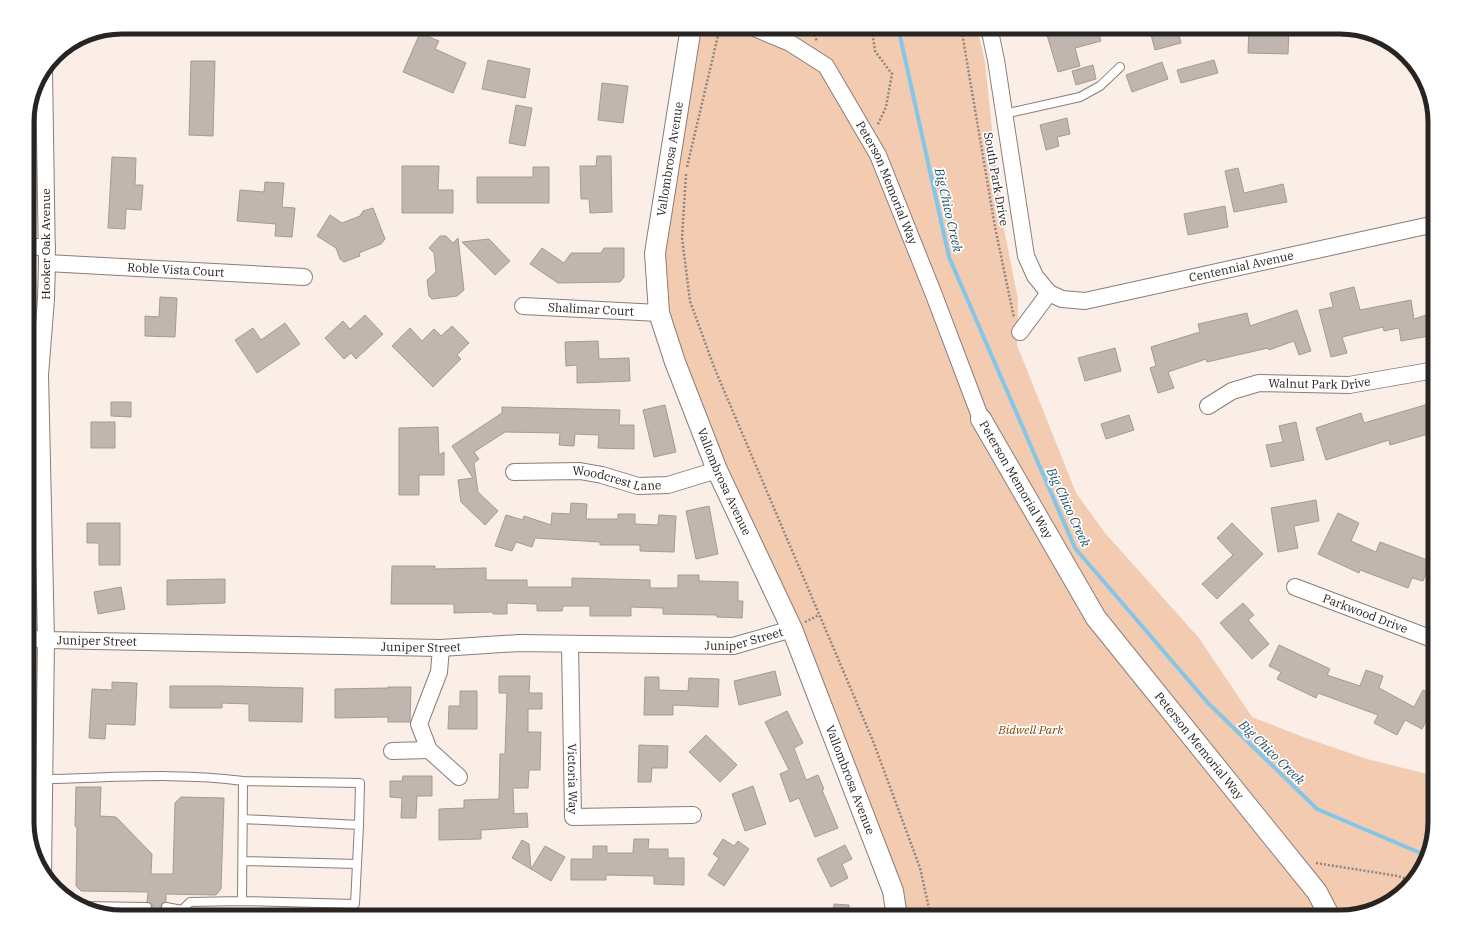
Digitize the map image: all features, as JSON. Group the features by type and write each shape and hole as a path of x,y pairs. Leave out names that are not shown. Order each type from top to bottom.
{"street":[{"name":"Vallombrosa Avenue","path":"690,34 655,253 659,313 675,362 717,470 792,629 892,891 896,910"},
{"name":"Peterson Memorial Way","path":"769,34 790,43 826,66 878,155 934,295 981,419 1096,618 1318,892 1327,910"},
{"path":"990,34 1026,256 1035,276 1049,293 1020,332"},
{"name":"Hooker Oak Avenue","path":"43,860 46,640 34,375 46,299 47,247 44,82"},
{"name":"Centennial Avenue","path":"1049,293 1062,299 1085,301 1428,226"},
{"path":"34,247 47,247"},
{"name":"Roble Vista Court","path":"47,263 304,277"},
{"name":"Shalimar Court","path":"523,306 659,313"},
{"name":"Walnut Park Drive","path":"1208,406 1232,391 1259,383 1349,385 1428,371"},
{"name":"Woodcrest Lane","path":"514,472 580,471 602,475 638,486 668,485 717,470"},
{"name":"Parkwood Drive","path":"1295,587 1428,637"},
{"name":"Juniper Street","path":"34,639 441,648 519,643 733,646 792,629"},
{"name":"Victoria Way","path":"570,644 573,817 693,815"},
{"path":"441,648 439,672 419,724 429,750 459,777"},
{"path":"392,751 429,750"}],"lane":[{"path":"1004,114 1080,97 1100,86 1120,66"},
{"path":"44,779 220,777 243,781 360,783 356,904 242,901 190,902 183,910"},
{"path":"242,901 243,781"},
{"path":"243,819 359,825"},
{"path":"243,861 357,864"},
{"path":"97,906 147,907"},
{"path":"166,908 172,910"}],"path":[{"path":"718,34 686,171 682,238 690,301 720,382 873,741 920,868 930,910"},
{"path":"870,141 886,108 892,74 875,51 873,34"},
{"name":"South Park Drive","path":"961,34 1013,317 1020,332"},
{"path":"1292,860 1398,876 1407,879"}],"green space":[{"name":"Bidwell Park","path":"690,34 979,34 985,62 1001,214 1018,299 1017,345 1076,493 1105,533 1199,638 1252,717 1306,738 1367,759 1428,774 1428,822 1425,845 1419,861 1406,880 1389,895 1379,901 1363,907 1340,910 894,910 675,362 655,253"}],"building":[{"path":"420,34 439,41 435,49 466,63 453,93 403,72"},
{"path":"1099,34 1101,41 1075,48 1080,66 1058,72 1047,35"},
{"path":"1179,34 1181,43 1155,50 1151,35"},
{"path":"1249,34 1289,34 1288,54 1248,53"},
{"path":"488,60 530,69 525,98 482,89"},
{"path":"1214,60 1218,73 1181,83 1177,70"},
{"path":"191,61 215,61 213,136 189,135"},
{"path":"1162,62 1168,79 1132,92 1126,75"},
{"path":"1093,65 1096,79 1076,85 1072,71"},
{"path":"602,83 628,86 623,123 598,120"},
{"path":"516,105 532,108 525,146 509,143"},
{"path":"1067,118 1070,134 1057,137 1059,146 1046,150 1040,125"},
{"path":"597,156 611,156 612,212 590,213 589,199 581,199 580,166 596,166"},
{"path":"112,157 136,158 135,185 143,185 141,210 126,209 125,229 108,228"},
{"path":"402,166 439,166 438,190 453,190 453,213 402,213"},
{"path":"533,167 549,167 549,203 477,203 477,177 533,177"},
{"path":"1238,168 1244,193 1283,184 1287,202 1234,212 1225,171"},
{"path":"265,182 284,183 282,207 295,208 292,237 275,236 276,224 237,221 240,190 264,192"},
{"path":"1225,206 1228,227 1188,235 1184,214"},
{"path":"373,208 385,239 381,244 359,253 360,256 344,262 340,259 336,248 317,236 330,215 342,223 360,216 363,211"},
{"path":"440,236 446,236 453,243 458,238 464,290 457,296 432,299 429,296 427,280 436,272 434,253 429,248"},
{"path":"489,239 510,261 495,275 462,242"},
{"path":"542,248 564,263 571,253 601,253 604,248 624,248 624,277 620,282 558,283 530,264"},
{"path":"1354,287 1360,310 1411,300 1414,319 1428,314 1428,336 1401,341 1399,328 1384,331 1383,327 1342,337 1347,353 1331,357 1319,310 1333,307 1330,293"},
{"path":"160,297 177,298 175,337 145,336 145,316 159,317"},
{"path":"1297,310 1311,351 1299,355 1294,341 1269,350 1268,348 1207,362 1206,359 1168,372 1174,388 1158,393 1150,368 1156,366 1151,347 1200,332 1198,324 1247,313 1250,326"},
{"path":"365,315 383,334 356,359 351,353 344,359 325,338 343,321 350,329"},
{"path":"285,323 300,344 257,373 235,340 253,328 261,340"},
{"path":"452,326 469,343 457,355 461,359 433,387 392,346 410,328 422,341 434,329 441,336"},
{"path":"598,341 599,359 629,358 630,381 577,383 577,365 566,366 565,342"},
{"path":"1115,348 1121,371 1085,381 1078,358"},
{"path":"111,402 131,402 131,417 111,416"},
{"path":"1428,404 1428,434 1390,445 1389,440 1326,460 1316,428 1361,413 1364,423"},
{"path":"665,405 676,452 654,457 643,410"},
{"path":"502,407 620,410 619,425 634,425 634,449 598,448 599,435 575,434 574,446 559,445 560,433 505,432 474,452 479,459 474,463 478,492 498,511 485,525 461,502 458,480 473,478 452,446 502,413"},
{"path":"1129,415 1134,430 1106,439 1101,424"},
{"path":"91,422 115,422 115,448 91,448"},
{"path":"1296,422 1304,460 1271,467 1266,445 1283,442 1279,426"},
{"path":"438,427 439,455 444,452 444,475 419,475 419,495 399,495 399,428"},
{"path":"1316,500 1319,521 1294,526 1298,548 1278,552 1271,508"},
{"path":"571,503 587,504 586,519 618,519 618,514 635,514 635,524 658,525 659,515 676,516 674,552 640,551 640,545 600,545 600,542 535,538 532,547 516,542 512,551 495,546 506,515 523,520 524,516 551,525 552,513 570,514"},
{"path":"709,506 718,554 696,559 686,511"},
{"path":"1338,513 1359,523 1351,541 1376,552 1380,542 1428,560 1428,567 1423,581 1412,578 1408,588 1360,570 1359,573 1318,554"},
{"path":"87,523 120,523 120,565 99,565 99,543 87,543"},
{"path":"1232,523 1263,554 1217,599 1202,584 1233,555 1217,538"},
{"path":"392,566 435,566 435,569 486,568 486,580 527,580 527,587 572,587 572,578 650,580 650,588 678,588 678,575 699,575 699,581 738,582 738,601 743,601 742,618 717,617 717,615 663,614 663,608 631,607 631,616 590,616 590,606 563,606 562,611 537,611 537,604 507,603 507,614 493,614 493,612 454,613 454,604 391,604"},
{"path":"225,579 225,603 167,605 167,580"},
{"path":"121,587 125,609 98,614 94,592"},
{"path":"1243,603 1254,615 1248,620 1269,644 1252,659 1220,623"},
{"path":"1279,645 1330,669 1327,675 1360,686 1366,670 1383,676 1379,688 1414,707 1423,690 1428,692 1428,717 1422,729 1405,720 1397,735 1374,723 1378,715 1318,693 1316,698 1277,679 1281,672 1269,666"},
{"path":"775,671 781,695 739,705 734,681"},
{"path":"499,676 530,676 529,693 542,693 542,709 528,709 528,732 541,732 540,770 529,770 528,788 513,788 514,814 527,813 528,827 481,830 481,839 439,840 439,809 464,808 464,800 499,799 500,754 505,754 507,693 499,693"},
{"path":"645,677 659,677 659,690 688,691 689,678 719,679 718,707 673,705 673,715 644,715"},
{"path":"112,682 137,683 135,725 106,724 105,739 89,738 92,689 112,690"},
{"path":"170,686 303,688 302,722 249,721 249,704 222,703 222,708 170,708"},
{"path":"411,687 410,722 388,722 388,717 335,718 335,689"},
{"path":"460,691 477,691 477,729 448,729 449,706 460,706"},
{"path":"787,711 803,743 794,748 806,780 818,775 824,789 822,790 838,828 815,837 799,798 790,802 780,774 789,770 765,722"},
{"path":"706,735 737,765 720,782 689,752"},
{"path":"639,745 668,746 667,768 652,768 651,782 638,782"},
{"path":"403,776 432,776 432,796 417,796 416,818 401,818 402,798 390,797 390,781 402,781"},
{"path":"753,786 766,824 745,831 732,794"},
{"path":"76,787 101,787 100,816 116,817 152,854 151,874 173,874 175,803 181,797 224,798 221,889 216,895 166,894 166,902 162,903 162,910 151,910 152,904 147,902 148,892 81,891 76,886 77,828 75,826"},
{"path":"634,839 649,839 648,849 668,849 668,858 684,858 684,885 654,884 654,876 606,875 606,880 571,880 571,859 593,859 593,846 607,846 607,853 633,853"},
{"path":"723,839 734,846 738,841 749,849 724,886 708,875 719,858 713,854"},
{"path":"522,840 529,844 531,869 512,858"},
{"path":"845,845 852,859 842,864 848,878 831,887 817,859"},
{"path":"545,846 565,857 551,881 531,869"},
{"path":"834,904 849,905 849,910 834,910"}],"waterway":[{"name":"Big Chico Creek","path":"900,34 949,257 1075,548 1208,703 1317,809 1422,854"}]}
